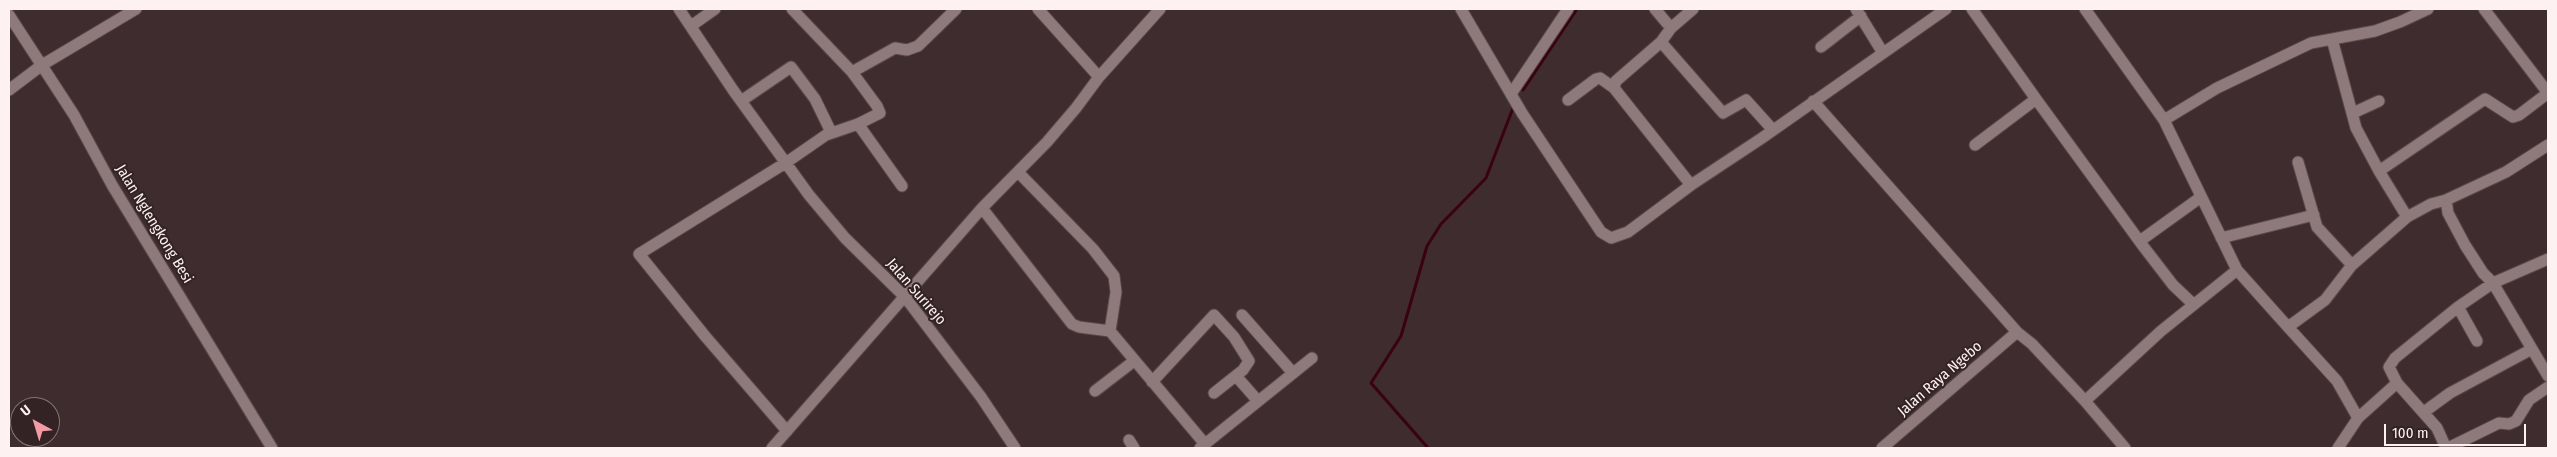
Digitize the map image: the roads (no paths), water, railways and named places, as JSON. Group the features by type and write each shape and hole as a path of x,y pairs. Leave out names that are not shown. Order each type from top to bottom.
{"street":[{"path":"9,90 42,65 136,9"},
{"name":"Jalan Surirejo","path":"679,9 741,101 787,162 809,195 845,238 905,297 981,397 1015,448"},
{"path":"690,26 715,9"},
{"path":"787,431 705,336 638,254 787,162 831,132 858,124 880,112 852,72 792,9"},
{"path":"852,72 895,48 907,50 918,46 956,9"},
{"path":"1038,9 1099,77"},
{"path":"772,448 982,208 1018,172 1076,108 1099,77 1160,9"},
{"path":"1462,9 1522,113 1606,237 1616,238 1628,232 1691,185 1946,9"},
{"path":"1511,94 1568,9"},
{"path":"1656,9 1671,28"},
{"path":"1614,88 1616,81 1661,42 1671,28 1693,9"},
{"path":"1972,9 2142,246 2173,284 2193,304"},
{"path":"2085,9 2164,120 2237,270 2337,381 2358,418"},
{"path":"2164,120 2217,88 2311,43 2375,31 2428,9"},
{"path":"2378,171 2486,99 2513,117 2519,115 2548,93 2484,9"},
{"path":"1820,47 1859,12 1883,53"},
{"name":"Jalan Nglengkong Besi","path":"9,15 74,115 112,185 272,448"},
{"path":"2332,38 2356,128 2378,171 2408,217"},
{"path":"1661,42 1723,113 1746,100 1773,130"},
{"path":"741,101 791,67 815,99 831,132"},
{"path":"1568,100 1600,78 1614,88 1691,185"},
{"path":"1975,145 2036,99"},
{"path":"1813,101 2017,332 2032,344 2085,401 2125,448"},
{"path":"2353,113 2379,101"},
{"path":"858,124 902,186"},
{"path":"2288,327 2325,300 2352,265 2408,217 2424,207 2446,200 2506,172 2548,145"},
{"path":"2298,162 2319,230 2352,265"},
{"path":"1018,172 1093,249 1114,276 1116,292 1110,331"},
{"path":"2144,238 2201,198"},
{"path":"2446,200 2448,213 2465,245 2483,273 2494,283 2548,376"},
{"path":"982,208 1072,324 1079,327 1110,331 1202,446 1312,358"},
{"path":"2221,238 2314,215"},
{"path":"2548,259 2494,283 2458,307 2391,362 2389,370 2397,383 2437,428 2447,448 2499,423 2509,424 2516,421 2529,400 2548,387"},
{"path":"2085,401 2193,304 2237,270"},
{"path":"2458,307 2477,340"},
{"path":"1152,382 1214,315 1222,321 1248,356 1248,366 1214,393"},
{"path":"1242,315 1293,373"},
{"name":"Jalan Raya Ngebo","path":"1882,448 2017,332"},
{"path":"2424,412 2450,393 2532,349"},
{"path":"1095,391 1134,361"},
{"path":"1236,376 1258,401"},
{"path":"2338,448 2358,418 2397,383"}],"waterway":[{"path":"1523,90 1577,9"},
{"path":"1428,448 1371,383 1401,336 1427,246 1441,224 1486,178 1513,108"}]}
